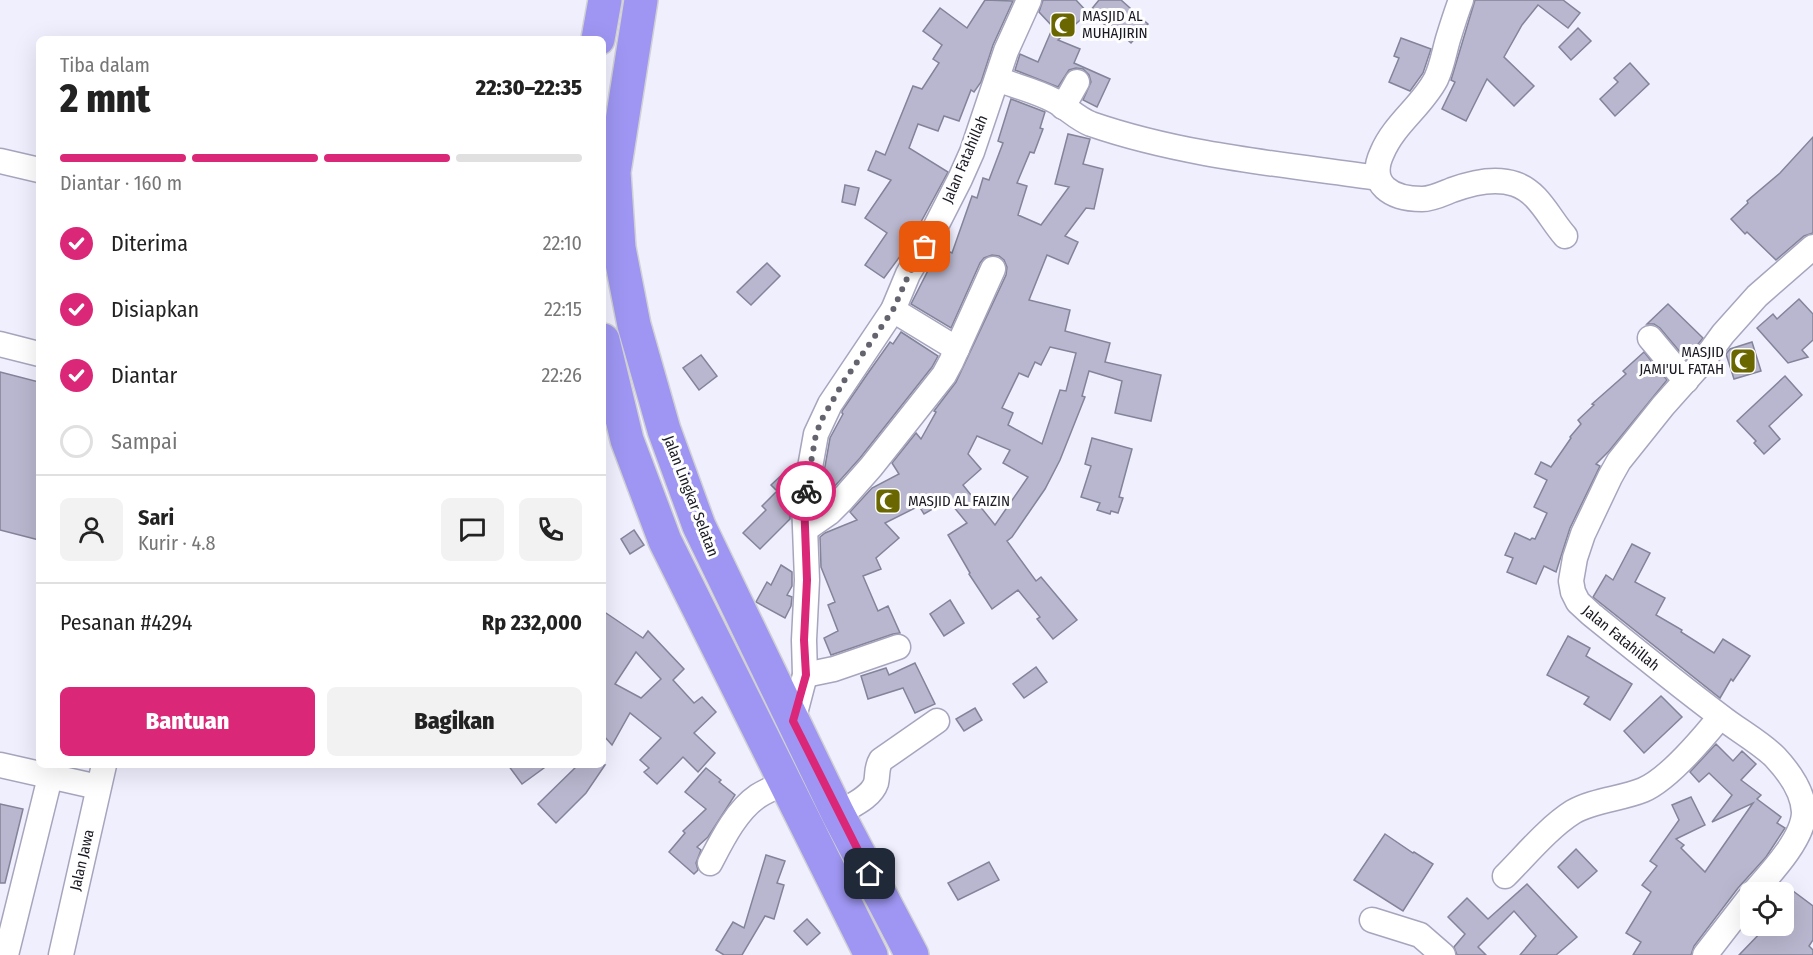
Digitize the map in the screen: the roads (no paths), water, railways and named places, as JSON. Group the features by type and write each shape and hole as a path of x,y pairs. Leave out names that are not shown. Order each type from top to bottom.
{"highway":[{"path":"599,36 605,0"},
{"name":"Jalan Lingkar Selatan","path":"641,0 614,172 611,251 664,430 699,526 838,814 912,955"},
{"path":"606,352 627,440 664,541 867,953"}],"street":[{"name":"Jalan Fatahillah","path":"793,721 806,675 804,501 816,434 844,381 893,310 909,274 960,178 972,152 1006,51 1029,0"},
{"path":"1461,0 1436,78 1382,152 1377,168 1378,178 1388,191 1403,197 1423,199 1485,181 1516,184 1530,192 1543,205 1554,224 1565,236"},
{"path":"997,80 1052,99 1077,118 1089,123 1175,147 1210,155 1378,178"},
{"path":"1063,107 1077,82"},
{"path":"0,161 36,169"},
{"name":"Jalan Fatahillah","path":"1762,882 1789,848 1804,815 1802,798 1792,778 1774,756 1720,717 1591,614 1578,602 1571,580 1583,534 1620,461 1663,406 1704,360 1722,334 1757,296 1813,247"},
{"path":"806,529 829,513 871,467 944,375 993,269"},
{"path":"893,310 957,349"},
{"path":"1650,338 1686,381"},
{"path":"0,344 36,353"},
{"path":"806,675 834,669 898,647"},
{"path":"1505,876 1549,832 1573,812 1645,789 1657,781 1698,744 1720,717"},
{"path":"838,814 864,798 872,790 876,783 877,766 881,760 937,721"},
{"path":"0,765 101,776"},
{"path":"6,955 52,771"},
{"name":"Jalan Jawa","path":"61,955 101,776"},
{"path":"710,863 729,829 750,802 784,783"},
{"path":"1705,955 1740,910"},
{"path":"1372,920 1420,935 1443,955"}],"place":[{"name":"MASJID AL MUHAJIRIN","path":"1063,25"},
{"name":"MASJID JAMI'UL FATAH","path":"1743,361"},
{"name":"MASJID AL FAIZIN","path":"888,501"}]}
